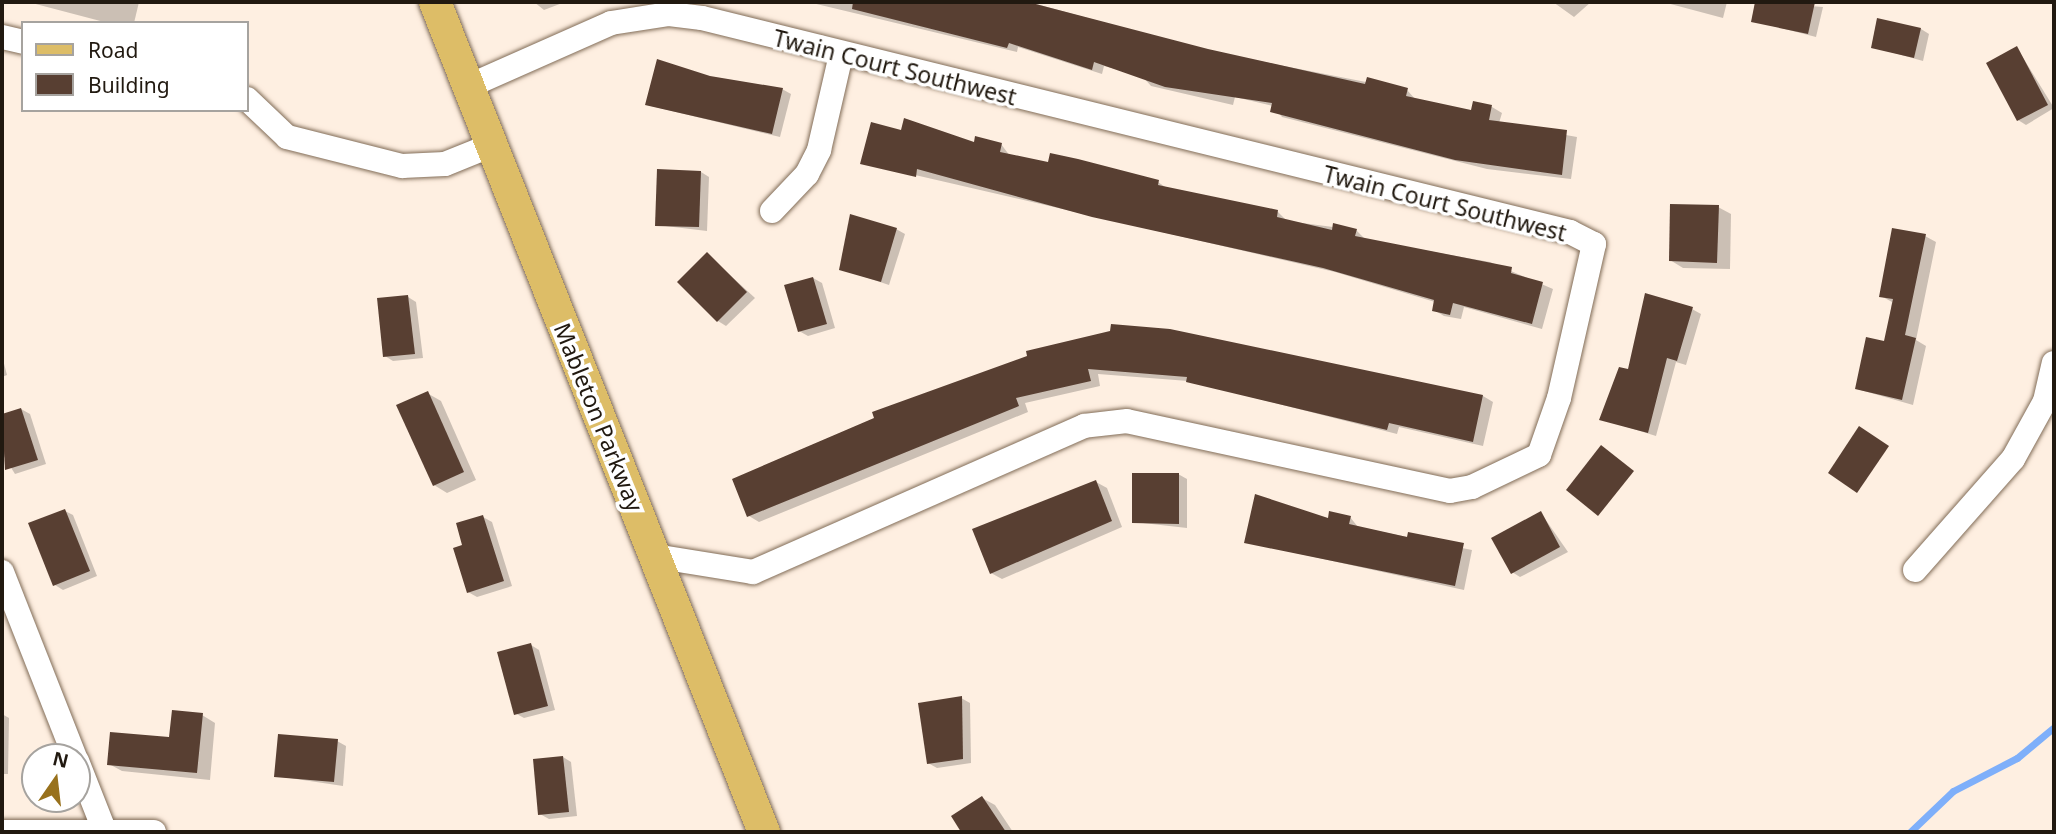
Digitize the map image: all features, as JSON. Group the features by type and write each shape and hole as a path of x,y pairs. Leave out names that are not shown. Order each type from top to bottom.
{"main road":[{"name":"Mableton Parkway","path":"435,2 764,832"}],"street":[{"name":"Twain Court Southwest","path":"469,86 611,23 669,14 1570,232 1594,244 1559,398 1539,455 1508,474 1450,491 1127,421 1084,426 777,562 731,572 654,555"},
{"path":"2,37 21,41"},
{"path":"772,211 807,174 819,149 841,55"},
{"path":"248,100 286,137 402,166 444,164 492,145"},
{"path":"1915,570 2013,459 2045,401 2054,363"},
{"path":"2,572 70,743"},
{"path":"91,796 105,831"},
{"path":"2,832 154,832"}],"building":[{"path":"853,2 1028,2 1208,49 1365,84 1367,77 1408,88 1406,96 1471,110 1473,101 1492,105 1489,120 1567,130 1562,175 1455,160 1270,112 1272,103 1165,87 1094,62 1092,70 1009,43 1007,48 852,9"},
{"path":"1755,2 1815,2 1808,34 1751,22"},
{"path":"1877,18 1921,28 1914,58 1871,48"},
{"path":"2017,46 2048,105 2017,121 1986,63"},
{"path":"657,59 710,76 783,88 772,134 645,105"},
{"path":"904,118 974,142 975,136 1002,143 1000,152 1048,162 1050,153 1078,159 1159,180 1158,185 1278,210 1277,217 1332,230 1333,223 1357,229 1355,236 1512,267 1511,273 1543,282 1532,324 1453,303 1450,315 1432,311 1434,300 1323,268 1092,217 917,169 916,177 860,164 871,122 901,130"},
{"path":"657,169 701,171 699,227 655,226"},
{"path":"1670,204 1719,205 1717,263 1669,261"},
{"path":"850,214 897,228 881,282 839,270"},
{"path":"1892,228 1926,234 1905,335 1916,338 1902,400 1855,389 1866,337 1884,341 1893,299 1879,297"},
{"path":"707,252 747,292 717,322 677,282"},
{"path":"813,277 827,324 798,332 784,285"},
{"path":"1645,293 1693,307 1677,361 1667,358 1648,433 1599,420 1619,367 1628,369"},
{"path":"408,295 415,354 383,357 377,298"},
{"path":"1111,324 1170,329 1483,395 1473,442 1389,423 1387,430 1186,382 1187,377 1088,369 1091,381 1016,398 1019,406 747,517 732,479 874,418 872,412 1027,356 1026,351 1110,331"},
{"path":"428,391 464,472 433,486 396,405"},
{"path":"21,408 38,460 5,470 2,414"},
{"path":"1859,426 1889,446 1857,493 1828,473"},
{"path":"1601,445 1634,471 1598,516 1566,490"},
{"path":"1132,473 1179,473 1179,524 1132,523"},
{"path":"1096,480 1112,521 990,574 972,529"},
{"path":"1255,494 1328,518 1329,511 1351,516 1349,524 1407,537 1408,532 1464,543 1455,586 1244,543"},
{"path":"65,509 90,571 53,586 28,523"},
{"path":"1541,511 1560,547 1511,574 1491,538"},
{"path":"483,515 504,581 467,593 453,548 462,545 456,523"},
{"path":"531,643 548,706 514,715 497,652"},
{"path":"962,696 963,759 927,764 918,703"},
{"path":"172,710 203,713 197,773 107,765 110,732 169,737"},
{"path":"278,734 338,739 334,782 274,777"},
{"path":"563,756 569,812 538,815 533,759"},
{"path":"982,796 1006,832 961,832 951,816"}],"waterway":[{"path":"1910,832 1953,791 2017,758 2053,728"}]}
